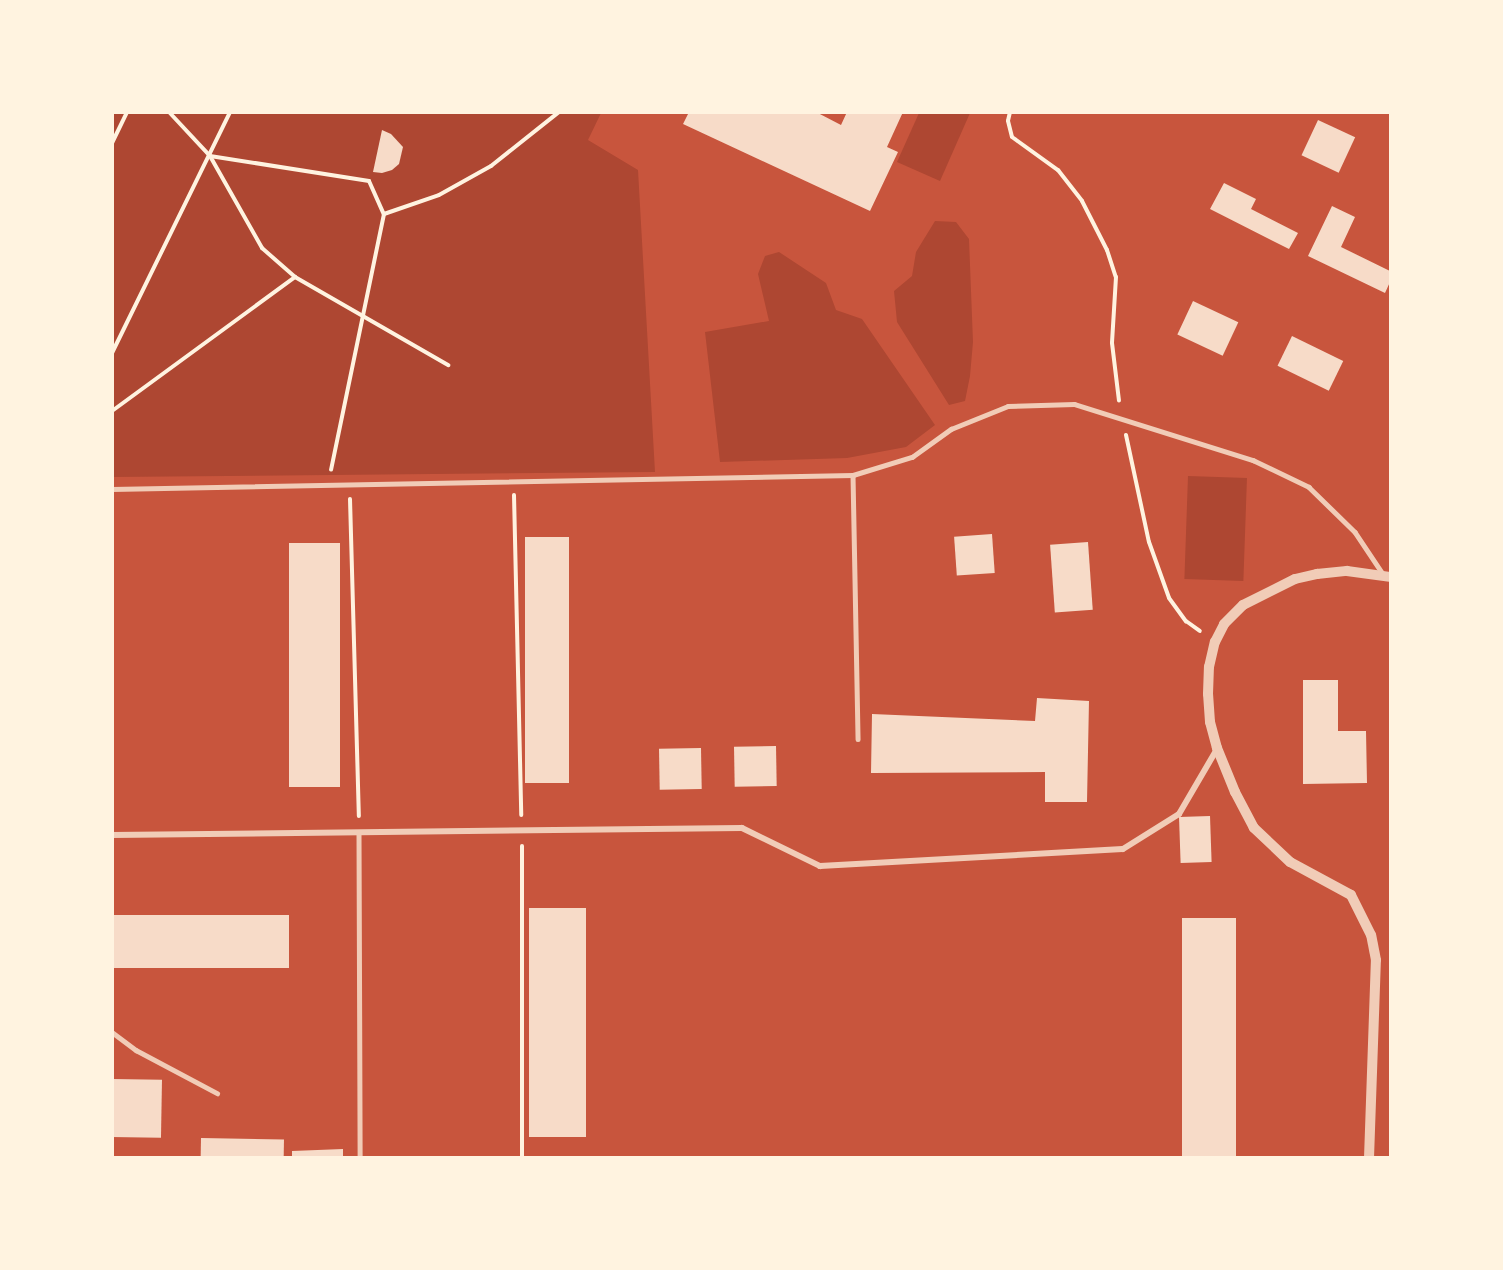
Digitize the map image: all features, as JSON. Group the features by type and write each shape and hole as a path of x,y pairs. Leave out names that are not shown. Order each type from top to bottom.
{"street":[{"path":"1369,1158 1376,960 1371,935 1351,896 1290,861 1254,828 1235,792 1217,748 1210,722 1208,694 1209,667 1215,642 1224,624 1243,605 1295,579 1347,571 1388,577"},
{"path":"112,835 742,828 820,866 1123,849 1179,814 1217,748"}],"lane":[{"path":"112,489 853,475 912,457 951,429 1008,406 1074,404 1253,460 1310,487 1355,532 1388,577"},
{"path":"853,475 858,739"},
{"path":"359,832 360,1158"},
{"path":"112,1032 136,1050 217,1093"}],"path":[{"path":"112,143 127,112"},
{"path":"169,112 210,156 262,248 294,277 448,365"},
{"path":"112,353 230,112"},
{"path":"384,214 439,195 491,166 559,112"},
{"path":"1010,112 1008,121 1012,137 1058,170 1082,201 1107,250 1116,278 1113,343 1122,418 1149,542 1169,598 1186,621 1215,642"},
{"path":"210,156 369,181 384,214 327,486"},
{"path":"112,411 294,277"},
{"path":"350,486 359,832"}],"shaded area":[{"path":"112,113 601,113 588,140 638,170 655,472 113,477"},
{"path":"919,113 970,113 940,181 897,162"},
{"path":"935,221 956,222 969,239 973,342 970,376 965,401 949,405 897,322 894,291 912,276 916,252"},
{"path":"779,252 826,283 836,310 862,319 935,425 906,447 847,458 720,462 705,332 769,321 758,274 765,256"},
{"path":"1188,476 1247,478 1243,581 1184,579"}],"building":[{"path":"689,112 816,112 841,125 847,112 903,112 887,147 898,152 870,211 683,124"},
{"path":"1318,120 1355,137 1339,173 1302,155"},
{"path":"382,130 391,134 403,147 399,164 392,170 382,173 373,172"},
{"path":"1224,183 1256,199 1251,209 1298,233 1289,249 1210,209"},
{"path":"1332,206 1355,217 1341,247 1390,271 1390,282 1385,293 1308,256"},
{"path":"1193,301 1238,322 1223,356 1177,335"},
{"path":"1292,336 1343,361 1329,391 1278,366"},
{"path":"992,534 995,573 957,576 954,537"},
{"path":"525,537 569,537 569,783 525,783"},
{"path":"1088,542 1093,610 1055,612 1050,545"},
{"path":"289,543 340,543 340,787 289,787"},
{"path":"1303,680 1338,680 1338,731 1366,731 1367,783 1303,784"},
{"path":"1037,698 1089,701 1087,802 1045,802 1045,772 871,773 872,714 1035,721"},
{"path":"776,746 777,786 735,787 734,747"},
{"path":"701,748 702,789 660,790 659,749"},
{"path":"1210,816 1212,862 1181,863 1179,817"},
{"path":"529,908 586,908 586,1137 529,1137"},
{"path":"112,915 289,915 289,968 112,968"},
{"path":"1182,918 1236,918 1236,1158 1182,1158"},
{"path":"112,1079 162,1080 161,1138 112,1137"},
{"path":"201,1138 284,1139 284,1158 201,1158"},
{"path":"343,1149 343,1158 292,1158 292,1151"}]}
